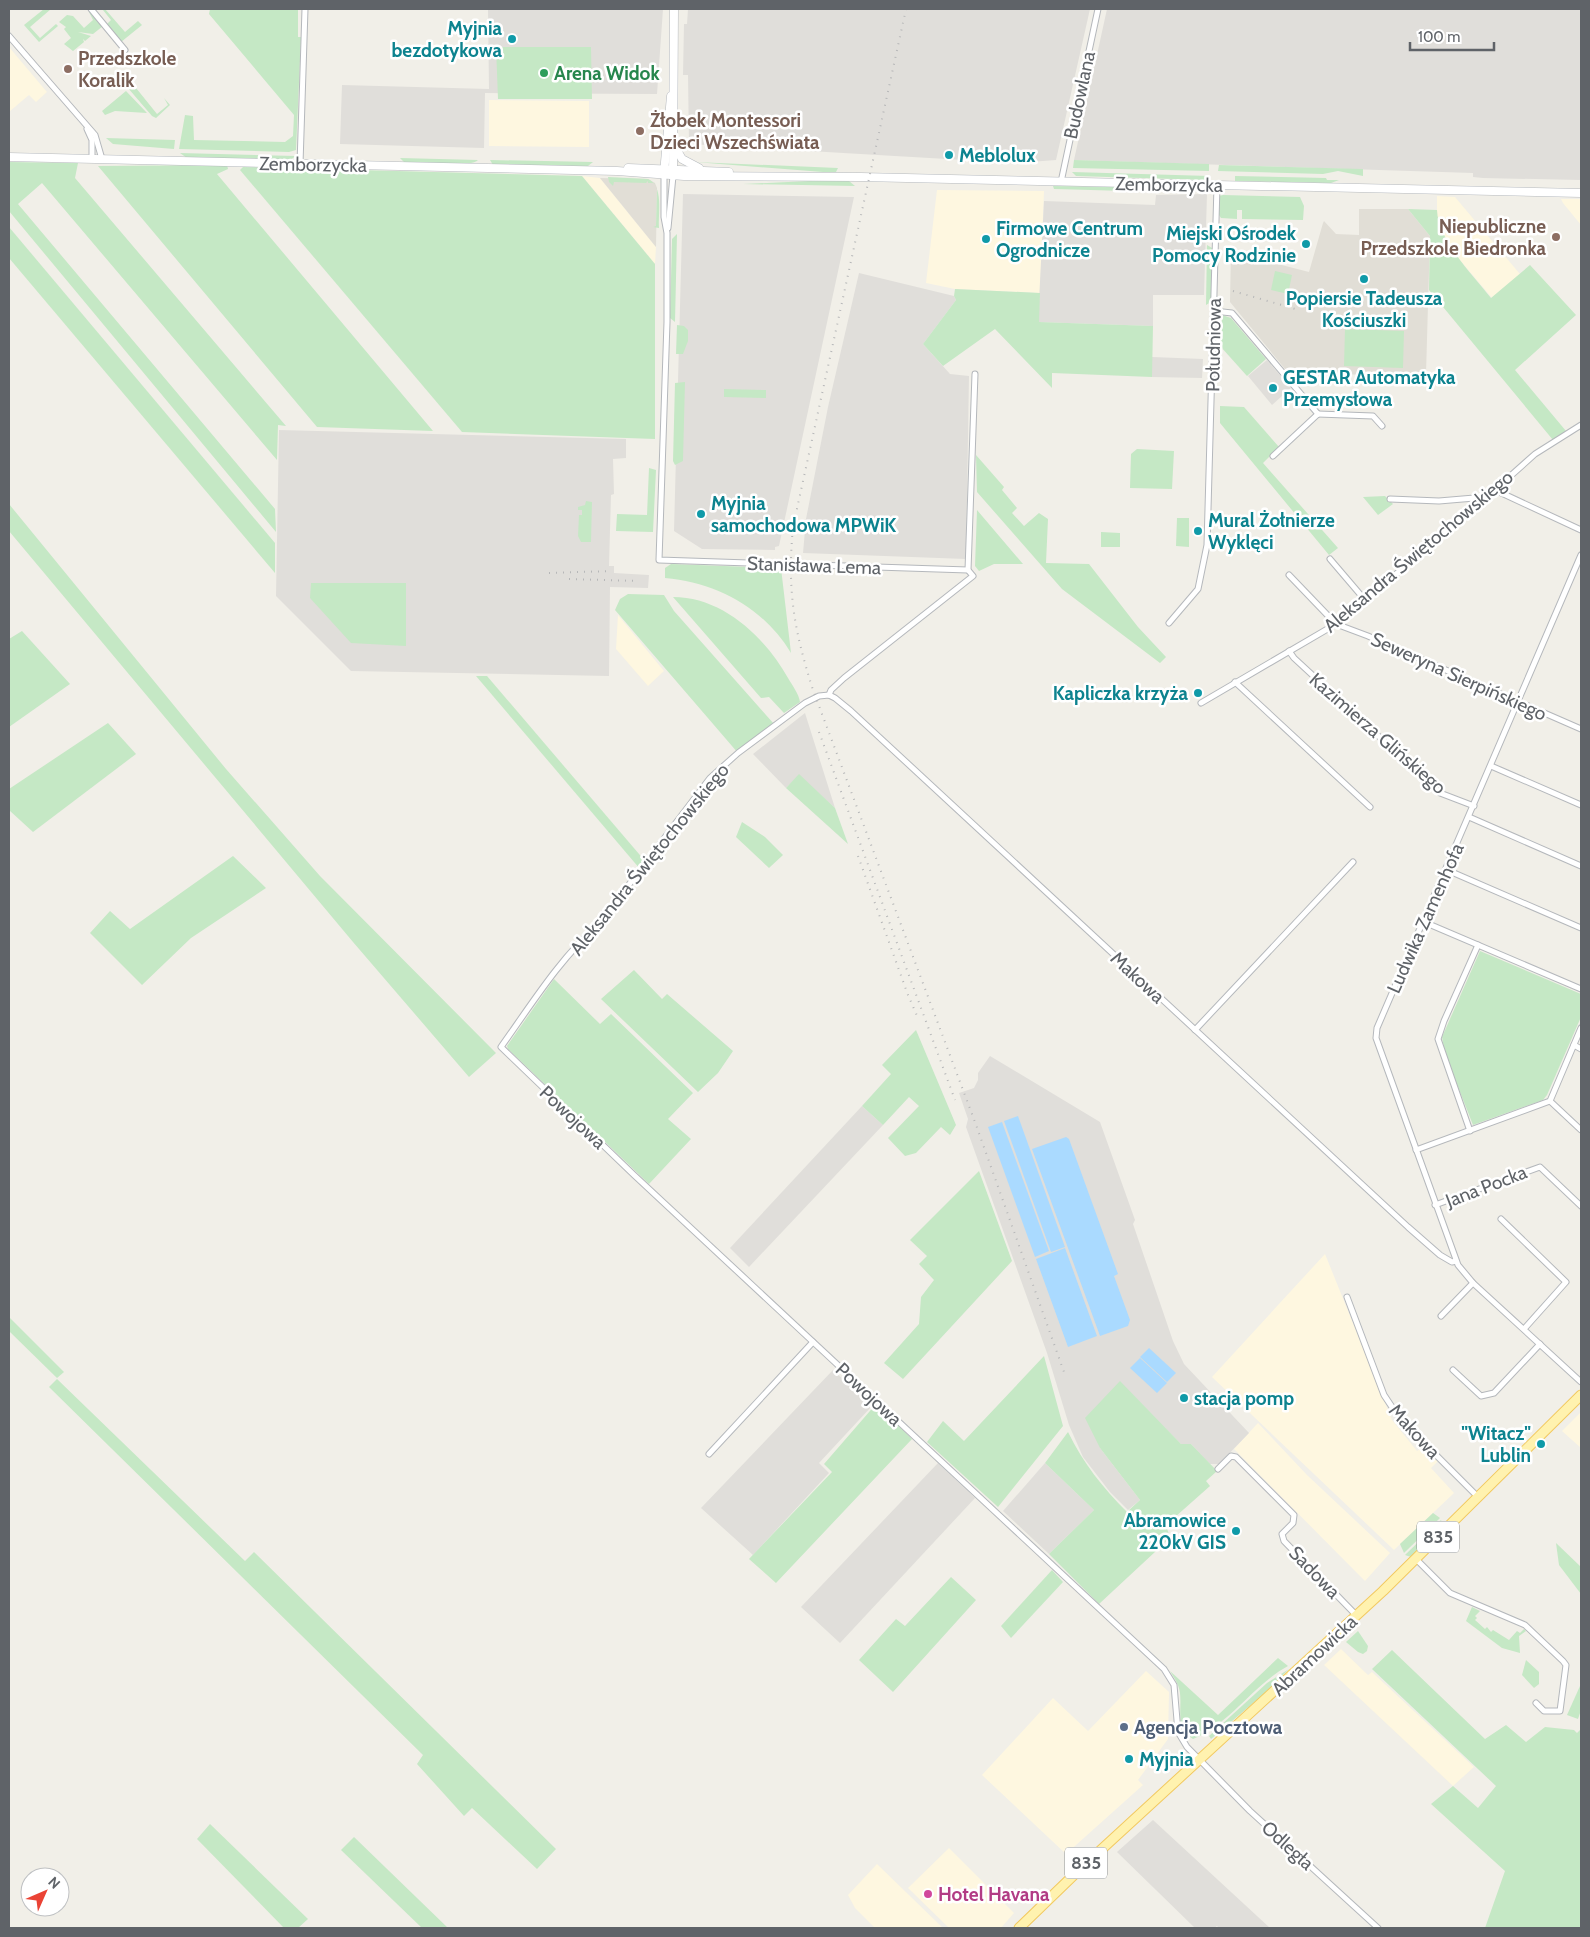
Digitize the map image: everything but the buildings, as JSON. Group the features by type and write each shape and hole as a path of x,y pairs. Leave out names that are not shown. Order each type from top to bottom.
{"main road":[{"name":"Abramowicka","path":"1019,1928 1081,1868 1357,1616 1581,1395"}],"street":[{"path":"91,9 126,50"},
{"path":"300,164 305,9"},
{"path":"667,233 674,146 674,9"},
{"name":"Budowlana","path":"1061,182 1098,9"},
{"path":"9,36 98,140 102,159"},
{"path":"667,233 664,217 664,172 669,100 673,91"},
{"path":"84,124 92,140 92,159"},
{"name":"Zemborzycka","path":"674,146 682,159 703,170"},
{"name":"Zemborzycka","path":"9,157 617,170 638,168 664,172 756,176 1581,193"},
{"name":"Zemborzycka","path":"673,172 703,170 756,176"},
{"name":"Południowa","path":"1169,623 1198,589 1207,545 1217,185"},
{"name":"Stanisława Lema","path":"667,233 667,322 659,560 968,570"},
{"path":"1214,311 1232,313 1318,414"},
{"path":"829,695 831,690 844,678 973,576 968,570 975,374"},
{"path":"1273,456 1318,414 1373,416 1382,426"},
{"name":"Aleksandra Świętochowskiego","path":"1201,703 1336,624 1535,454 1581,425"},
{"path":"1495,490 1581,530"},
{"path":"1390,499 1439,500 1486,497"},
{"name":"Ludwika Zamenhofa","path":"1581,555 1447,870 1377,1028 1376,1038 1435,1205 1461,1270 1581,1382"},
{"path":"1330,559 1365,600"},
{"path":"1289,575 1336,624"},
{"name":"Seweryna Sierpińskiego","path":"1336,624 1368,636 1581,729"},
{"name":"Kazimierza Glińskiego","path":"1289,651 1294,658 1440,793 1474,806"},
{"path":"1235,682 1370,807"},
{"name":"Aleksandra Świętochowskiego","path":"502,1047 546,985 583,938 599,924 710,778 738,753 804,703 820,696 829,695"},
{"name":"Makowa","path":"829,695 851,711 1408,1227 1445,1258 1452,1262 1456,1261"},
{"path":"1491,766 1581,805"},
{"path":"1469,818 1581,866"},
{"path":"1195,1030 1353,862"},
{"path":"1447,870 1581,928"},
{"path":"1424,922 1581,989"},
{"path":"1470,1130 1438,1039 1444,1021 1478,945"},
{"path":"1416,1150 1550,1101 1581,1028"},
{"path":"1574,1045 1581,1049"},
{"name":"Powojowa","path":"502,1047 511,1059 1166,1672 1175,1689 1178,1732 1184,1743 1199,1761"},
{"path":"1550,1101 1581,1130"},
{"name":"Jana Pocka","path":"1435,1205 1540,1167 1581,1206"},
{"path":"1502,1219 1566,1282 1524,1329"},
{"path":"1441,1316 1473,1282"},
{"name":"Makowa","path":"1347,1297 1384,1395 1400,1419 1478,1498"},
{"path":"709,1454 813,1342"},
{"path":"1453,1370 1481,1396 1494,1393 1540,1344"},
{"name":"Sadowa","path":"1218,1469 1231,1456 1236,1457 1294,1515 1295,1520 1282,1534 1284,1541 1357,1616"},
{"path":"1416,1559 1450,1593 1525,1625 1566,1665 1560,1711 1544,1711 1536,1703"},
{"name":"Odległa","path":"1199,1761 1250,1811 1378,1928"}],"shaded area":[{"path":"488,9 663,9 657,94 485,93 484,148 340,144 342,85 489,89"},
{"path":"688,9 1090,9 1056,160 1015,163 689,144 688,75 683,75 684,24 687,24"},
{"path":"1107,9 1581,9 1581,180 1483,178 1473,177 1473,173 1074,160"},
{"path":"9,47 47,92 36,102 29,95 9,112"},
{"path":"489,100 589,101 589,147 489,146"},
{"path":"582,176 600,178 656,247 655,264"},
{"path":"600,178 648,179 655,183 657,188 656,247"},
{"name":"Firmowe Centrum Ogrodnicze","path":"937,190 1044,191 1040,293 955,289 926,283"},
{"path":"683,194 854,197 779,546 775,547 775,550 702,549 674,531"},
{"path":"1207,194 1204,295 1153,295 1153,326 1038,322 1044,201 1155,205 1156,195"},
{"path":"1437,196 1455,197 1520,274 1492,298 1459,259 1455,250 1440,232 1437,223"},
{"path":"1561,199 1581,199 1581,225 1563,203"},
{"path":"1359,209 1408,209 1430,236 1426,374 1290,375 1230,302 1231,252 1309,272 1324,221 1336,234 1359,235"},
{"path":"859,273 954,296 956,300 923,344 950,374 969,376 966,559 803,553 806,519 828,407"},
{"path":"1152,357 1203,359 1202,378 1152,377"},
{"path":"1267,360 1291,388 1272,405 1248,376"},
{"path":"279,430 626,439 626,458 613,459 614,494 611,495 609,566 614,566 614,573 649,575 648,588 610,587 609,676 351,671 276,596"},
{"path":"618,615 664,671 648,686 616,649"},
{"path":"805,713 835,808 799,775 786,788 753,754"},
{"path":"990,1056 1100,1122 1135,1220 1133,1224 1173,1341 1184,1364 1249,1433 1219,1464 1210,1464 1191,1444 1181,1444 1120,1382 1100,1448 1140,1500 1128,1510 1110,1492 1083,1457 1069,1425 1047,1353 966,1127 968,1119 959,1093 974,1088 978,1080 978,1073"},
{"path":"862,1106 883,1125 749,1267 730,1248"},
{"path":"1325,1254 1392,1420 1417,1451 1424,1447 1438,1461 1431,1468 1454,1493 1394,1550 1212,1377"},
{"path":"833,1370 872,1406 819,1463 829,1473 753,1555 701,1508"},
{"path":"1581,1412 1581,1448 1562,1431"},
{"path":"1258,1423 1307,1475 1390,1553 1365,1581 1234,1449"},
{"path":"938,1463 975,1498 840,1643 801,1607"},
{"path":"1045,1463 1094,1510 1049,1554 1003,1511"},
{"path":"1341,1649 1368,1675 1372,1672 1474,1767 1453,1786 1324,1665"},
{"path":"1146,1671 1169,1692 1168,1739 1138,1780 1143,1785 1066,1854 982,1775 1053,1698 1088,1731"},
{"path":"1153,1820 1270,1928 1219,1928 1217,1926 1214,1928 1195,1928 1117,1852"},
{"path":"949,1848 1014,1913 1001,1928 949,1928 908,1888"},
{"path":"877,1864 943,1928 875,1928 855,1908 848,1895"}],"green space":[{"path":"44,9 51,9 30,27 40,38 56,24 58,26 39,42 24,25"},
{"path":"105,9 125,32 138,21 142,25 121,42 107,24 111,20 103,10"},
{"path":"210,9 298,9 298,37 301,37 296,150 289,152 179,149 185,115 193,116 194,140 285,142 293,136 294,115 209,14"},
{"path":"89,12 103,26 93,34 78,32 91,36 85,41 83,39 84,42 73,51 64,44 71,38 64,29 66,27 59,22 67,15 73,16 84,28 93,20"},
{"name":"Arena Widok","path":"496,47 591,47 592,99 498,99"},
{"path":"132,83 157,114 168,105 164,98 170,105 156,118 152,116 128,88"},
{"path":"126,91 147,113 115,111 105,115 102,111"},
{"path":"106,138 175,140 174,149 113,144"},
{"path":"180,153 296,156 290,160 187,158"},
{"path":"400,158 478,160 465,164 444,165 405,163"},
{"path":"490,160 593,162 588,166 493,165"},
{"path":"1074,160 1209,164 1209,171 1073,168"},
{"path":"9,162 78,163 75,178 286,426 278,425 277,460 42,183 18,204 275,509 276,532 9,211"},
{"path":"695,162 838,168 836,172 823,172"},
{"path":"227,165 228,169 217,174 433,431 317,427 98,166"},
{"path":"1219,165 1363,169 1363,176 1338,171 1323,174 1218,171"},
{"path":"243,167 582,176 655,264 655,439 462,432 240,170"},
{"path":"1072,172 1210,176 1207,180 1076,176"},
{"path":"1235,176 1339,180 1331,183 1235,181"},
{"path":"608,177 648,179 653,183 648,183 648,181 646,183 614,182 613,186 609,182"},
{"path":"830,180 849,181 855,186 743,184"},
{"path":"1053,186 1122,187 1127,191 1054,189"},
{"path":"657,190 659,228 653,227 656,226"},
{"path":"1219,196 1300,197 1304,206 1303,220 1242,219 1242,210 1237,210 1237,219 1221,218 1219,215"},
{"path":"1408,209 1437,210 1443,233 1450,245 1491,298 1530,265 1576,315 1515,370 1566,431 1553,440 1429,290 1430,236"},
{"path":"9,227 275,543 275,573 9,258"},
{"path":"677,234 675,322 670,318 672,239"},
{"path":"1207,245 1212,248 1211,302 1206,305"},
{"path":"1275,271 1292,275 1288,294 1271,290"},
{"path":"955,289 1040,293 1039,322 1153,326 1152,377 1052,373 1052,388 995,329 943,366 923,344 956,300 954,296"},
{"path":"1222,315 1231,318 1266,359 1247,376 1221,347"},
{"path":"677,325 684,326 688,330 688,341 683,354 676,354"},
{"path":"1345,329 1404,331 1403,368 1344,366"},
{"path":"685,382 683,461 675,465 673,461 675,383"},
{"path":"724,389 766,390 766,398 724,397"},
{"path":"1220,406 1244,407 1279,447 1263,463 1338,548 1329,555 1220,423"},
{"path":"1137,449 1174,451 1172,489 1130,488 1131,454"},
{"path":"976,455 1004,487 1002,490 1017,508 1012,513 1024,526 1039,513 1048,519 1046,563 1089,564 1138,627 1166,657 1160,663 1062,589 977,492"},
{"path":"649,468 656,470 653,532 616,531 617,514 647,515"},
{"path":"1385,496 1393,504 1378,515 1363,497"},
{"path":"586,501 592,502 591,542 581,542 578,536 579,515 582,515 582,510 578,510 578,507 585,505"},
{"path":"9,504 226,769 320,876 496,1053 469,1077 353,942 9,531"},
{"path":"977,510 1023,564 994,564 979,571 975,566"},
{"path":"1177,518 1189,518 1189,547 1176,546"},
{"path":"1101,532 1120,533 1120,547 1101,547"},
{"path":"671,564 781,568 791,653 767,623 753,610 737,600 703,585 665,578 665,568"},
{"path":"311,583 406,583 406,646 351,643 310,598"},
{"path":"628,594 664,595 674,611 774,724 738,753 615,610 620,599"},
{"path":"673,597 709,604 741,622 755,634 779,663 800,702 784,713 769,697 761,698"},
{"path":"22,631 70,684 9,727 9,639"},
{"path":"476,676 487,676 645,861 640,869"},
{"path":"108,723 136,754 33,832 9,810 9,789"},
{"path":"799,774 835,808 848,844 786,788"},
{"path":"742,822 765,837 783,855 769,868 736,837"},
{"path":"233,856 266,888 191,938 142,985 90,933 110,911 130,929"},
{"path":"1480,951 1581,994 1581,1017 1547,1095 1543,1100 1473,1125 1445,1054 1442,1037"},
{"path":"634,970 662,999 667,994 733,1051 718,1073 698,1092 601,999"},
{"path":"554,979 600,1024 611,1014 693,1093 668,1119 691,1139 649,1184 508,1049 507,1046"},
{"path":"916,1030 956,1125 950,1135 941,1127 916,1153 905,1156 888,1138 919,1106 909,1097 883,1125 862,1106 891,1074 882,1065"},
{"path":"979,1171 1012,1261 903,1379 884,1363 919,1324 921,1297 934,1280 919,1264 927,1256 910,1240"},
{"path":"9,1317 64,1372 57,1378 9,1331"},
{"path":"1044,1356 1063,1426 998,1507 927,1442 943,1421 964,1441"},
{"path":"57,1379 245,1561 254,1552 556,1849 537,1869 472,1808 464,1816 417,1764 423,1755 49,1387"},
{"path":"1120,1381 1181,1444 1191,1444 1217,1471 1206,1481 1210,1486 1166,1525 1170,1538 1099,1604 1049,1554 1094,1510 1045,1463 1068,1432 1094,1475 1127,1512 1140,1500 1100,1448 1085,1418"},
{"path":"876,1404 912,1439 776,1583 749,1559 832,1472 824,1464"},
{"path":"1433,1513 1440,1518 1404,1553 1400,1544"},
{"path":"1441,1520 1443,1525 1411,1557 1405,1555"},
{"path":"1556,1543 1581,1567 1581,1594 1559,1565"},
{"path":"1052,1570 1063,1582 1011,1638 1001,1626"},
{"path":"951,1577 976,1600 893,1692 859,1660 896,1619 905,1626"},
{"path":"1472,1607 1480,1611 1475,1616 1477,1618 1475,1620 1485,1629 1487,1627 1491,1632 1493,1630 1509,1640 1517,1631 1520,1633 1524,1629 1526,1631 1519,1636 1520,1653 1502,1648 1466,1621"},
{"path":"1358,1631 1368,1646 1367,1651 1363,1654 1346,1642"},
{"path":"1392,1650 1485,1739 1506,1725 1526,1742 1545,1727 1574,1730 1577,1733 1581,1729 1581,1928 1485,1928 1505,1871 1431,1804 1453,1786 1478,1808 1496,1786 1372,1669"},
{"path":"1278,1658 1288,1666 1264,1683 1219,1724 1193,1739 1187,1735 1180,1719 1179,1690 1170,1671 1218,1715"},
{"path":"1526,1660 1539,1672 1539,1684 1534,1688 1522,1675"},
{"path":"1289,1669 1265,1693 1211,1739 1209,1736 1267,1683"},
{"path":"1580,1686 1581,1710 1578,1719 1567,1715"},
{"path":"210,1824 308,1919 298,1928 284,1928 197,1839"},
{"path":"354,1837 448,1928 422,1928 341,1850"}],"water":[{"path":"1018,1116 1065,1247 1051,1252 1004,1121"},
{"path":"1002,1122 1049,1251 1035,1257 988,1127"},
{"path":"1066,1137 1069,1139 1118,1274 1114,1276 1130,1320 1128,1326 1100,1336 1032,1149"},
{"path":"1065,1248 1097,1336 1068,1347 1036,1259"},
{"path":"1149,1348 1176,1373 1167,1382 1140,1357"},
{"path":"1140,1358 1167,1383 1157,1393 1130,1368"}],"railway":[{"path":"906,9 793,527 791,571 794,610 801,648 813,690 975,1122 1064,1372"},
{"path":"1233,291 1299,310"},
{"path":"549,573 611,571"},
{"path":"569,579 638,581"},
{"path":"819,732 955,1100"},
{"path":"858,856 918,1018"}],"place":[{"name":"Myjnia bezdotykowa","path":"512,39"},
{"name":"Przedszkole Koralik","path":"68,69"},
{"name":"Arena Widok","path":"544,73"},
{"name":"Żłobek Montessori Dzieci Wszechświata","path":"640,131"},
{"name":"Meblolux","path":"949,155"},
{"name":"Niepubliczne Przedszkole Biedronka","path":"1556,237"},
{"name":"Firmowe Centrum Ogrodnicze","path":"986,239"},
{"name":"Miejski Ośrodek Pomocy Rodzinie","path":"1306,244"},
{"name":"Popiersie Tadeusza Kościuszki","path":"1364,279"},
{"name":"GESTAR Automatyka Przemysłowa","path":"1273,388"},
{"name":"Myjnia samochodowa MPWiK","path":"701,514"},
{"name":"Mural Żołnierze Wyklęci","path":"1198,531"},
{"name":"Kapliczka krzyża","path":"1198,693"},
{"name":"stacja pomp","path":"1184,1398"},
{"name":"\"Witacz\" Lublin","path":"1541,1444"},
{"name":"Abramowice 220kV GIS","path":"1236,1531"},
{"name":"Agencja Pocztowa","path":"1124,1727"},
{"name":"Myjnia","path":"1129,1759"},
{"name":"Hotel Havana","path":"928,1894"}]}
